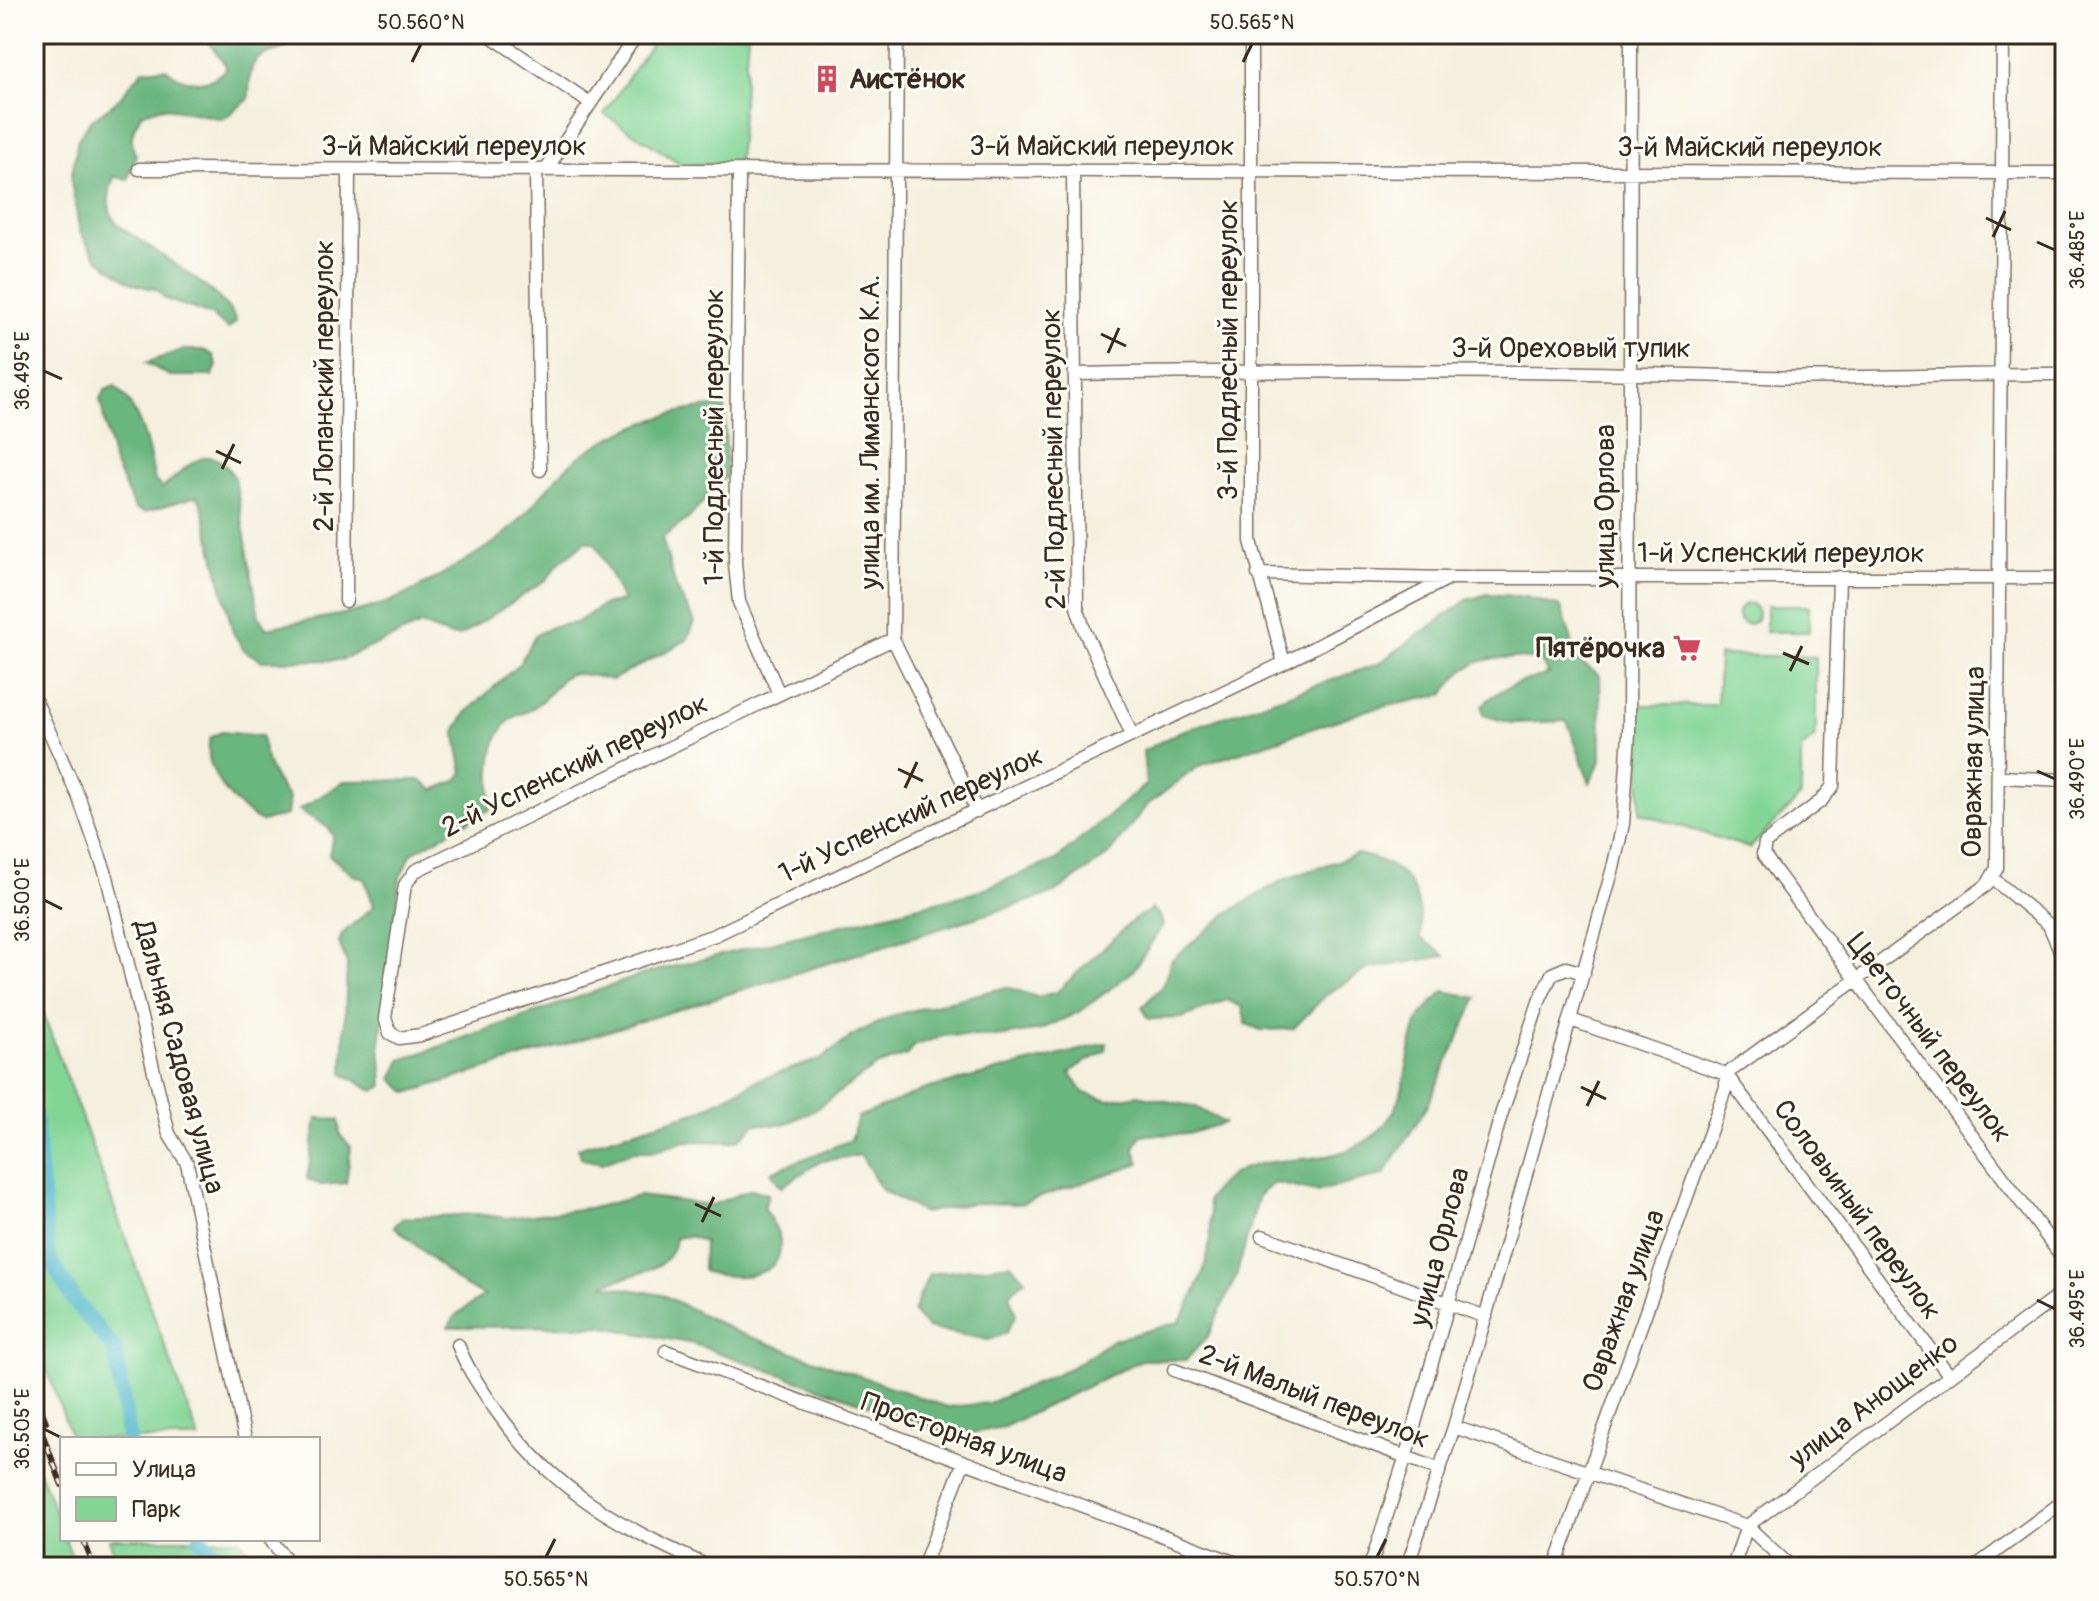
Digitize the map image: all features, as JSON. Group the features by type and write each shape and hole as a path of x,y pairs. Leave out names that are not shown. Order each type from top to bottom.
{"street":[{"path":"488,34 590,103"},
{"path":"540,470 541,170 637,34"},
{"name":"улица им. Лиманского К.А.","path":"897,34 893,639 977,811"},
{"name":"3-й Подлесный переулок","path":"1251,34 1251,541 1284,663"},
{"name":"улица Орлова","path":"1407,1567 1454,1427 1486,1317 1623,824 1628,763 1631,34"},
{"name":"Овражная улица","path":"1555,1567 1726,1087 1726,1074 1992,878 1997,868 2003,34"},
{"name":"3-й Майский переулок","path":"139,169 2065,173"},
{"name":"2-й Лопанский переулок","path":"346,601 349,170"},
{"name":"2-й Подлесный переулок","path":"1073,170 1077,607 1132,735"},
{"name":"1-й Подлесный переулок","path":"739,172 735,564 739,602 779,694"},
{"name":"3-й Ореховый тупик","path":"1076,374 1253,371 1629,372 1759,377 2065,374"},
{"name":"1-й Успенский переулок","path":"1258,574 1449,578 2065,578"},
{"name":"Цветочный переулок","path":"1839,577 1833,786 1821,801 1765,843 1763,854 2065,1261"},
{"name":"1-й Успенский переулок","path":"385,1018 390,1033 399,1038 421,1035 715,935 1284,663 1449,578"},
{"name":"2-й Успенский переулок","path":"385,1018 405,885 415,871 893,639"},
{"name":"Дальняя Садовая улица","path":"34,697 79,798 107,877 169,1134 187,1163 245,1437"},
{"path":"2000,777 2065,780"},
{"path":"1992,878 2049,925 2065,962"},
{"name":"улица Орлова","path":"1370,1567 1405,1459 1501,1115 1540,999 1552,974 1566,968 1584,973"},
{"path":"1571,1020 1726,1074"},
{"name":"Соловьиный переулок","path":"1726,1074 1949,1375"},
{"path":"1262,1236 1486,1317"},
{"name":"улица Анощенко","path":"1747,1526 2065,1291"},
{"path":"458,1345 466,1366 533,1459 603,1515 710,1567"},
{"name":"Просторная улица","path":"666,1351 963,1464 1247,1567"},
{"name":"2-й Малый переулок","path":"1174,1370 1438,1469"},
{"path":"1454,1427 1747,1526 1791,1567"},
{"path":"923,1567 963,1464"},
{"path":"1975,1567 2065,1500"},
{"path":"1733,1567 1747,1526"},
{"path":"272,1541 292,1567"}],"green space":[{"path":"214,34 312,34 293,39 283,49 260,57 252,67 248,100 223,119 162,107 141,114 132,134 136,155 128,179 114,177 109,201 117,224 203,285 231,311 236,322 228,329 211,315 165,299 158,290 133,284 98,259 80,232 71,181 78,139 90,121 115,103 143,70 165,68 181,78 197,82 213,79 227,67 209,42"},
{"path":"658,34 748,34 738,165 681,164 604,114"},
{"path":"182,350 203,350 213,355 217,366 212,376 170,376 146,363"},
{"path":"115,386 138,418 155,481 163,488 191,464 209,457 226,466 235,479 259,617 266,628 356,611 409,592 498,540 560,474 593,448 660,418 683,411 725,407 726,476 688,519 662,538 676,587 695,622 687,640 612,680 571,674 533,708 513,717 497,738 494,749 491,809 412,853 400,877 380,1043 383,1086 374,1091 343,1074 347,963 339,943 342,934 374,906 364,878 353,875 329,855 333,835 327,827 299,810 345,781 420,780 434,790 456,781 463,773 455,731 466,713 520,663 535,635 554,626 576,623 603,605 623,601 596,544 586,541 560,562 546,580 462,635 451,636 421,625 341,660 262,661 244,650 233,632 202,505 197,496 145,512 135,509 113,461 100,399 105,390"},
{"path":"1488,594 1525,597 1561,607 1578,660 1600,676 1601,761 1590,783 1567,721 1511,723 1483,715 1482,706 1505,689 1549,674 1540,660 1485,660 1463,671 1445,694 1368,710 1199,766 1147,805 1107,856 1055,893 408,1093 392,1079 401,1060 647,973 973,893 1056,860 1146,784 1143,751 1179,732 1378,664 1467,600"},
{"path":"1748,604 1755,607 1758,614 1755,621 1748,624 1741,621 1738,614 1741,607"},
{"path":"1766,606 1809,606 1809,632 1766,632"},
{"path":"1719,655 1816,657 1816,736 1801,749 1801,796 1750,848 1640,813 1640,705 1717,705"},
{"path":"221,732 262,736 270,769 289,798 287,815 261,822 240,807 222,786 210,763 208,750 210,738"},
{"path":"1357,854 1387,864 1407,881 1418,905 1421,938 1445,956 1368,969 1327,994 1293,1029 1261,1030 1246,1024 1242,1007 1227,1000 1182,1018 1149,1019 1142,1007 1162,987 1172,959 1229,912 1283,880"},
{"path":"1152,909 1160,915 1163,925 1132,972 1081,1011 1040,1030 997,1037 945,1035 914,1046 907,1055 876,1066 813,1111 783,1125 755,1124 740,1139 729,1142 686,1141 655,1151 634,1151 602,1163 582,1159 578,1148 702,1110 758,1080 821,1059 855,1034 894,1015 1007,987 1037,997 1057,992 1133,920"},
{"path":"34,988 198,1437 71,1437 34,1334"},
{"path":"1444,991 1477,998 1427,1106 1384,1175 1316,1192 1275,1183 1259,1195 1236,1277 1208,1336 1186,1360 1141,1360 1004,1427 956,1436 694,1344 600,1326 448,1327 457,1314 484,1296 458,1282 394,1226 403,1218 476,1214 507,1218 596,1207 639,1196 712,1205 752,1189 768,1194 764,1209 779,1239 780,1250 769,1268 748,1276 723,1276 703,1271 704,1242 690,1236 675,1238 672,1250 658,1266 604,1285 663,1295 737,1332 947,1407 989,1403 1070,1368 1113,1340 1179,1322 1206,1264 1210,1233 1208,1200 1223,1181 1242,1169 1262,1163 1330,1155 1352,1149 1373,1136 1385,1124 1400,1098 1419,1020"},
{"path":"1107,1043 1106,1050 1070,1073 1084,1093 1109,1100 1138,1095 1196,1107 1224,1123 1188,1134 1141,1135 1134,1148 1140,1163 1020,1204 972,1203 924,1213 882,1190 861,1155 821,1161 781,1187 771,1172 851,1140 858,1117 926,1089"},
{"path":"317,1118 339,1120 340,1135 351,1147 346,1183 321,1185 307,1179"},
{"path":"1011,1264 1025,1280 1009,1294 1016,1315 1006,1333 989,1340 927,1328 913,1312 929,1274"},
{"path":"34,1458 60,1525 60,1541 66,1541 76,1567 34,1567"},
{"path":"110,1541 241,1541 260,1567 119,1567"}],"waterway":[{"path":"34,1115 48,1257 76,1303 115,1350 129,1437"},
{"path":"202,1541 230,1567"}],"railway":[{"path":"34,1390 46,1422"},
{"path":"34,1412 60,1480"},
{"path":"84,1541 94,1567"}],"place":[{"name":"Аистёнок","path":"827,79"},
{"name":"Пятёрочка","path":"1687,648"}]}
